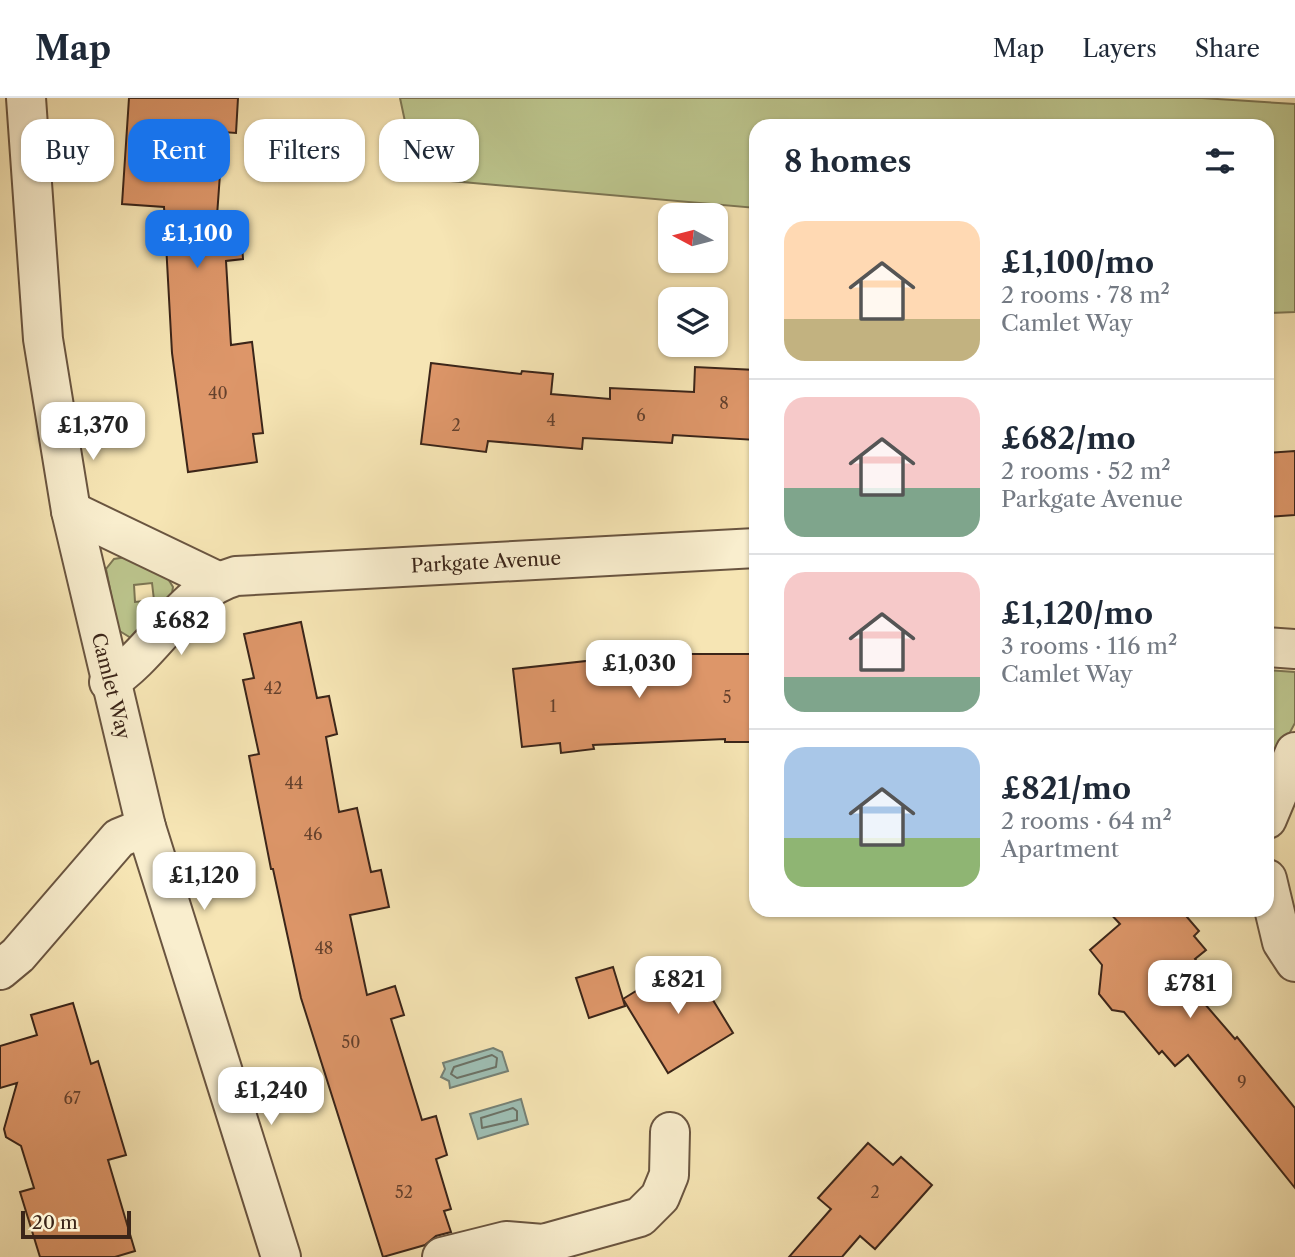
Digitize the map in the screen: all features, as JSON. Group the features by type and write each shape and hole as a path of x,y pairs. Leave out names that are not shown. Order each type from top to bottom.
{"street":[{"name":"Camlet Way","path":"26,98 43,339 71,511 109,682 146,827 281,1257"},
{"path":"71,511 217,581 195,598 129,670 109,682"},
{"name":"Parkgate Avenue","path":"217,581 236,576 749,548"},
{"path":"1274,648 1295,649"},
{"path":"1274,802 1295,752"},
{"path":"0,970 18,955 119,838 146,827"},
{"path":"1274,908 1282,942 1295,962"},
{"path":"442,1257 506,1241 543,1244 640,1217 660,1197 669,1175 670,1132"}],"green space":[{"path":"400,98 1202,98 1295,104 1295,312 1274,313 1274,119 749,119 749,207 728,206 728,203 700,203 462,182 479,182 479,119 404,119"},
{"path":"126,557 167,577 173,587 171,600 131,638 118,630 106,569 114,559","holes":["152,583 154,600 135,602 134,585"]},
{"path":"1274,670 1295,672 1295,723 1274,762"}],"water":[{"path":"493,1048 502,1052 508,1071 450,1088 449,1081 441,1077 445,1069 443,1063"},
{"path":"521,1099 528,1124 478,1139 470,1114"}],"building":[{"path":"129,98 238,98 236,133 230,133 230,119 128,119 128,182 219,182 217,216 240,215 243,259 226,261 231,345 252,342 263,433 253,434 257,462 188,472 172,353 164,207 122,204"},
{"path":"431,363 521,374 522,371 553,374 551,394 610,399 610,388 694,392 695,367 749,370 749,440 673,435 672,443 583,438 582,449 488,441 486,452 421,444"},
{"path":"1295,451 1295,515 1274,516 1274,452"},
{"path":"301,622 317,698 329,696 337,734 326,737 339,812 357,808 371,872 381,870 389,907 350,915 367,995 395,986 404,1015 391,1019 422,1120 436,1116 447,1155 436,1159 451,1209 444,1211 451,1232 436,1236 425,1245 383,1257 301,998 271,869 249,756 259,754 243,680 254,678 244,634"},
{"path":"686,644 686,654 749,654 749,742 725,742 725,739 593,745 594,749 561,753 560,743 522,747 513,669 641,655 640,646"},
{"path":"1114,917 1187,917 1199,931 1194,936 1206,950 1195,959 1214,982 1198,996 1235,1039 1237,1037 1295,1108 1295,1188 1188,1055 1175,1066 1162,1051 1159,1054 1124,1012 1112,1010 1099,994 1102,965 1090,950 1120,924"},
{"path":"688,959 733,1033 668,1073 623,999"},
{"path":"613,967 625,1006 589,1018 576,978"},
{"path":"73,1003 91,1064 98,1061 126,1155 108,1160 135,1251 115,1257 40,1257 20,1192 34,1188 21,1146 6,1137 4,1129 17,1083 0,1088 0,1046 37,1035 31,1015"},
{"path":"868,1143 893,1165 901,1157 932,1185 875,1249 860,1236 842,1257 789,1257 831,1209 818,1198"}]}
